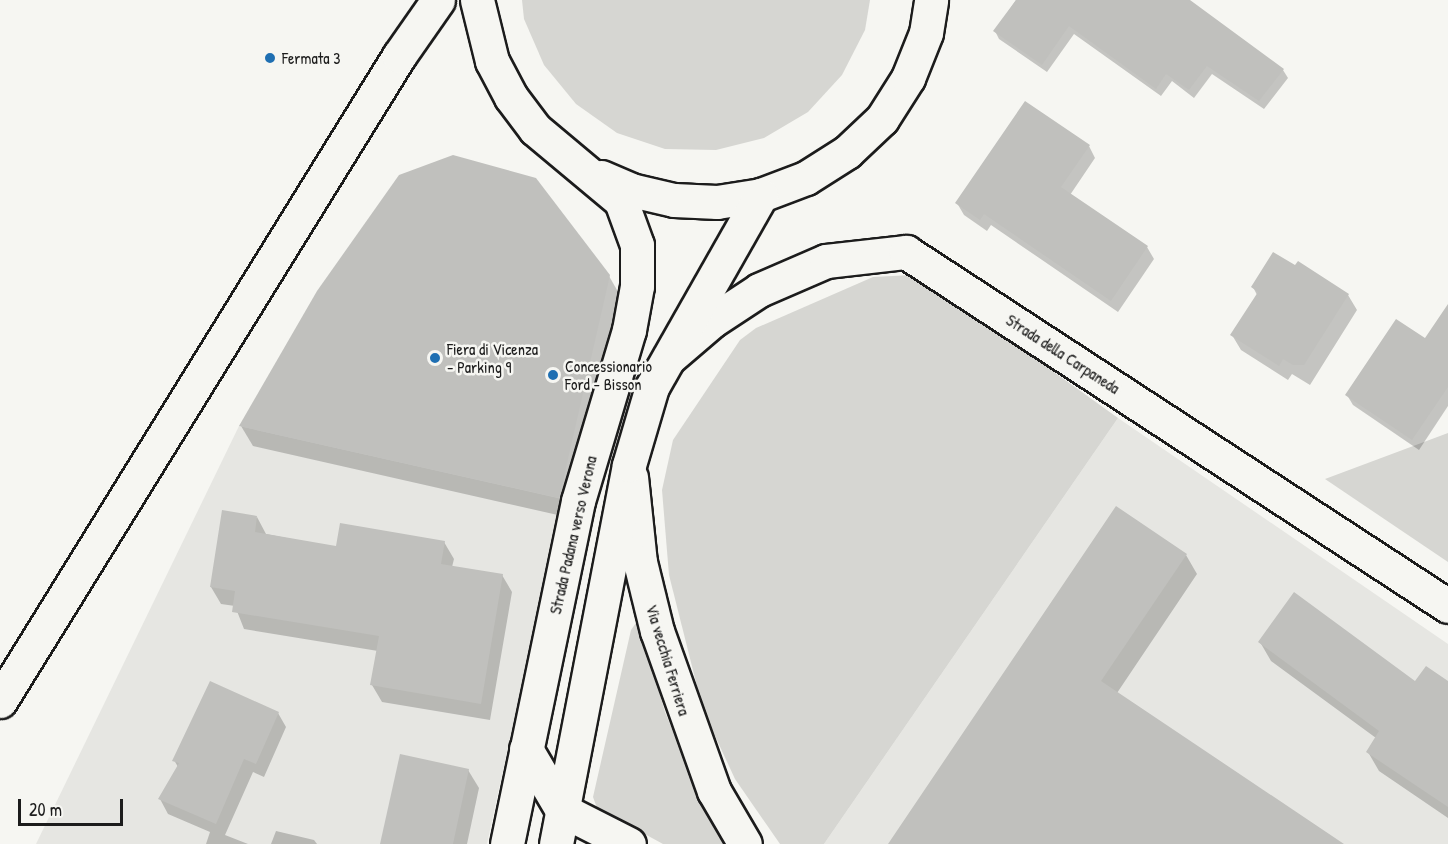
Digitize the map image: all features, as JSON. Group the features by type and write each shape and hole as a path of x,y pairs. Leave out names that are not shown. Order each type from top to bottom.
{"main road":[{"path":"0,701 399,56 438,0"},
{"name":"Strada Padana verso Verona","path":"477,0 492,61 511,97 535,129 591,172 621,201 638,245 637,286 629,330 578,501 507,844"},
{"name":"Strada Padana verso Verona","path":"591,172 631,190 674,200 717,202 761,195 814,173 847,152 882,119 908,78 926,33 931,0"},
{"path":"555,844 629,465 652,387 761,195"},
{"name":"Strada della Carpaneda","path":"664,363 712,321 759,290 826,261 906,252 1448,606"},
{"name":"Via vecchia Ferriera","path":"629,465 639,562 657,631 692,737 714,791 745,844"},
{"path":"526,749 562,810 629,844"}],"shaded area":[{"path":"522,0 870,0 865,30 842,75 808,112 764,138 716,150 665,149 617,133 576,104 544,65 524,19"},
{"path":"912,275 937,288 1118,418 824,844 780,844 735,779 703,710 669,575 662,490 673,440 740,340 756,328 873,277"},
{"path":"1118,418 1448,644 1448,844 824,844"},
{"path":"239,426 562,499 487,844 36,844"},
{"path":"1448,433 1448,562 1325,479"},
{"path":"638,620 665,712 686,763 731,844 663,844 597,808 593,797 631,630"}],"building":[{"path":"1016,0 1190,0 1284,69 1259,101 1207,66 1189,90 1166,74 1156,89 1069,26 1042,65 993,31"},
{"path":"1025,101 1090,145 1061,187 1148,246 1111,301 984,214 980,220 955,203"},
{"name":"Fiera di Vicenza - Parking 9","path":"453,155 536,178 610,275 559,498 239,426 317,291 399,175"},
{"path":"1273,252 1295,265 1298,261 1349,294 1304,365 1293,365 1283,359 1279,366 1230,335 1258,292 1251,287"},
{"path":"1448,304 1448,387 1412,440 1345,395 1396,319 1425,338"},
{"path":"1116,506 1187,554 1101,681 1344,844 888,844"},
{"path":"222,510 257,516 255,532 336,546 340,523 445,541 441,564 503,574 481,704 370,685 379,636 232,612 235,591 210,587"},
{"path":"1294,592 1415,681 1426,666 1448,681 1448,807 1366,752 1379,731 1258,642"},
{"path":"210,681 279,712 256,764 244,759 216,824 158,799 179,763 172,761"},
{"path":"400,754 469,769 453,844 380,844"}],"place":[{"name":"Fermata 3","path":"270,58"},
{"name":"Fiera di Vicenza - Parking 9","path":"435,358"},
{"name":"Concessionario Ford - Bisson","path":"553,375"}]}
